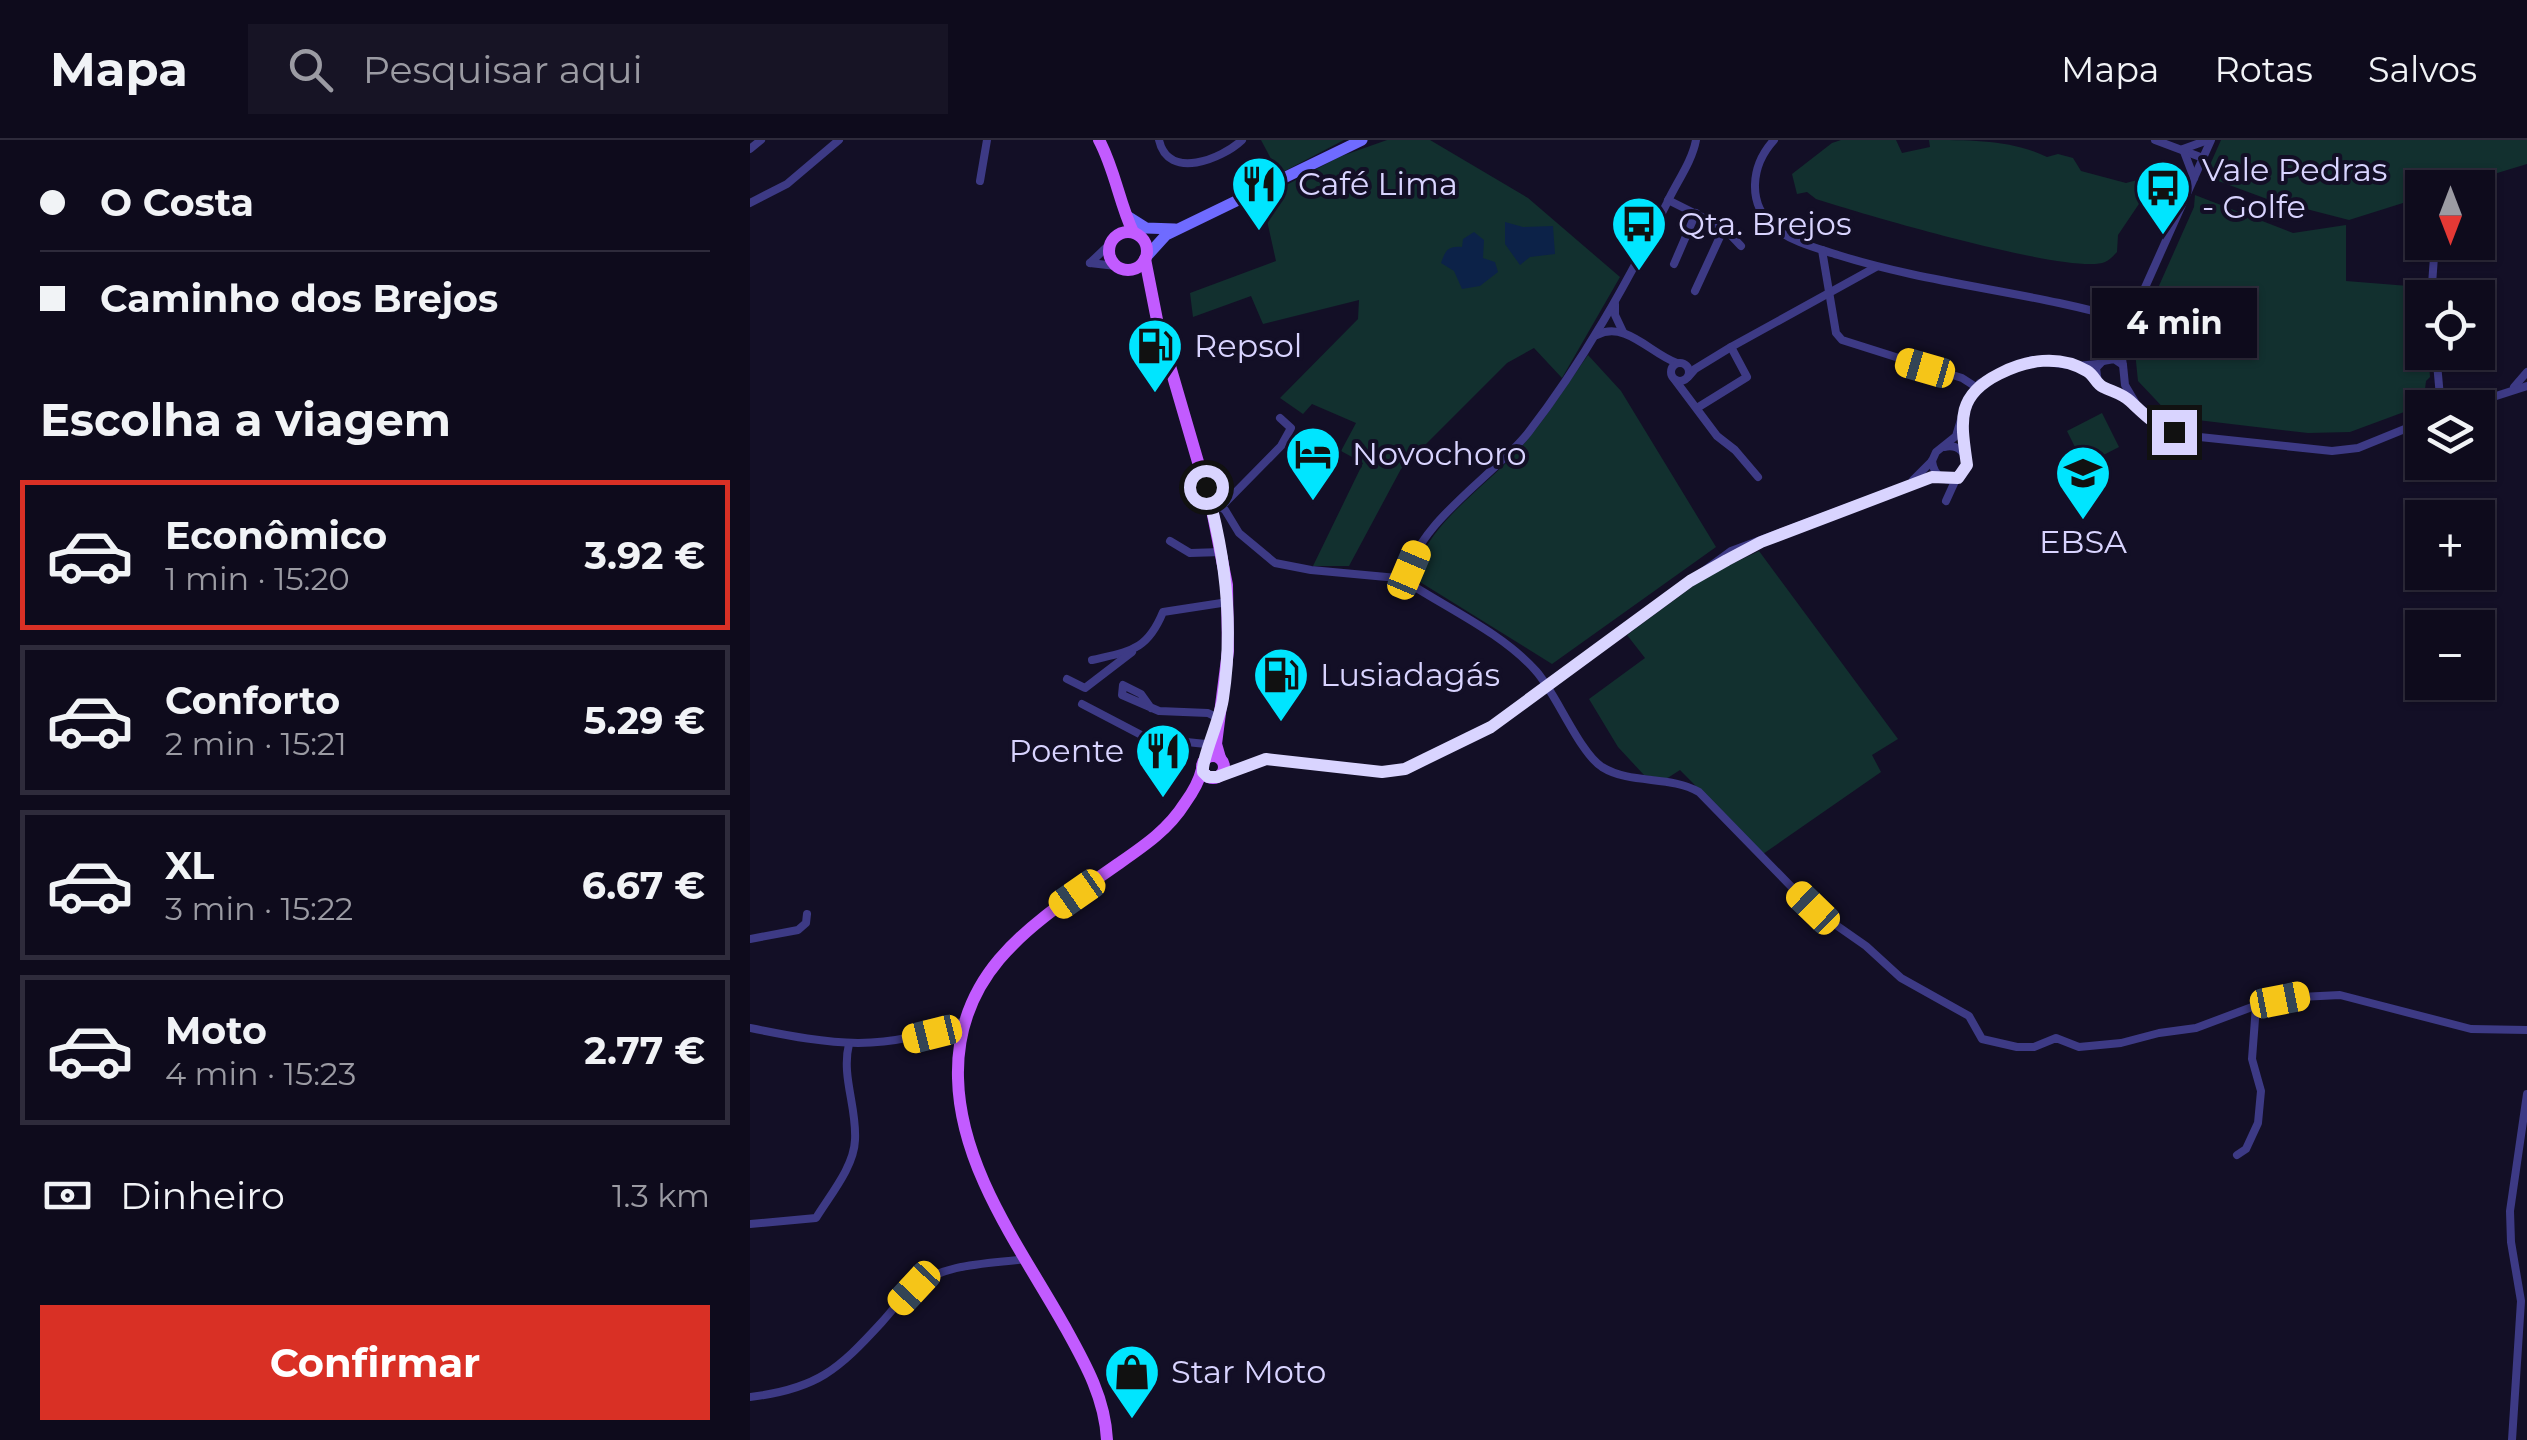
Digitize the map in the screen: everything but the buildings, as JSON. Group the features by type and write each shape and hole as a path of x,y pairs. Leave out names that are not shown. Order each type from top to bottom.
{"main road":[{"path":"1100,140 1112,164 1126,214 1146,242 1158,324"},
{"path":"1119,267 1136,268 1166,236 1362,140"},
{"path":"1107,1440 1106,1420 1097,1391 982,1179 967,1136 958,1077 964,1021 985,978 1016,938 1157,836 1183,807 1199,781 1217,765 1216,744 1228,652 1228,602 1217,509 1144,290 1109,253 1118,230 1119,198"},
{"path":"1126,214 1146,228 1179,229"},
{"path":"1111,242 1122,232 1179,229"}],"street":[{"path":"750,148 760,140"},
{"path":"750,203 788,184 839,140"},
{"path":"980,181 987,140"},
{"path":"1159,140 1171,160 1187,164 1217,158 1242,140"},
{"path":"1696,140 1605,321 1528,433 1425,536 1409,570 1408,579 1415,588 1500,641 1538,672 1598,764 1645,780 1687,785 1698,792 1813,908 1858,939 1901,978 1969,1016 1982,1039 2017,1047 2056,1038 2078,1046 2107,1045 2136,1041 2159,1032 2196,1028 2256,1006 2300,997 2340,995 2471,1030 2527,1030"},
{"path":"2155,140 2203,158"},
{"path":"2183,149 2210,140"},
{"path":"2096,378 2101,362 2130,320 2210,140"},
{"path":"1772,141 1760,157 1754,189 1759,206 1773,227 1822,250 1876,267 2130,320"},
{"path":"2183,149 2194,178"},
{"path":"1668,200 1724,228 1741,246"},
{"path":"1674,264 1696,213"},
{"path":"1694,291 1724,228"},
{"path":"1111,242 1090,263 1119,267"},
{"path":"1822,250 1836,333 1842,340 1962,378 1976,387"},
{"path":"1673,378 1683,381 1731,347 1876,267"},
{"path":"2109,314 2126,308 2142,294"},
{"path":"1616,302 1618,329"},
{"path":"2109,314 2118,321 2128,392 2143,414"},
{"path":"1605,321 1689,368 1688,377"},
{"path":"1593,338 1618,329"},
{"path":"1646,346 1718,436 1758,477"},
{"path":"1697,408 1747,377 1731,347"},
{"path":"1905,486 1956,436 1967,400 1976,387 2021,362 2041,360 2077,366 2114,359 2122,365"},
{"path":"1673,378 1671,369 1681,363 1710,360"},
{"path":"2077,366 2161,428 2190,436 2320,451 2358,448 2405,429"},
{"path":"2514,388 2527,372"},
{"path":"2112,389 2122,384 2125,376"},
{"path":"2495,395 2527,386"},
{"path":"1280,418 1291,428 1281,446 1217,509 1275,563 1408,579"},
{"path":"1932,461 1946,501 1956,479 1966,470 1962,421"},
{"path":"1944,447 1959,448 1966,456"},
{"path":"1082,704 1148,738 1206,744 1217,765 1266,759 1382,772 1405,769 1491,727 1690,581 1761,542 1905,486 1941,478 1956,479"},
{"path":"1218,537 1227,534 1232,526"},
{"path":"1170,542 1190,553 1222,552"},
{"path":"1067,679 1085,688 1092,686 1154,633 1163,612 1228,602"},
{"path":"1092,660 1135,650"},
{"path":"1151,708 1208,714 1220,720"},
{"path":"750,939 798,930 806,923 807,914"},
{"path":"2238,1155 2246,1150 2258,1123 2261,1091 2252,1059 2256,1006"},
{"path":"750,1028 849,1044 902,1041 964,1021"},
{"path":"750,1224 816,1218 852,1158 856,1141 854,1114 844,1064 849,1044"},
{"path":"2512,1440 2521,1301 2510,1211 2527,1094"},
{"path":"750,1397 787,1392 813,1383 846,1360 914,1288 945,1270 1026,1259"}],"green space":[{"path":"1261,140 1344,140 1279,174"},
{"path":"1387,140 1430,140 1528,198 1620,277 1562,378 1534,348 1507,363 1401,469 1349,566 1313,566 1363,463 1341,451 1356,423 1312,404 1303,414 1280,398 1358,319 1359,300 1263,324 1251,296 1193,317 1190,293 1276,261 1262,198 1339,157"},
{"path":"1841,140 1896,140 1902,153 1930,147 1929,140 2006,144 2047,157 2058,154 2073,158 2081,171 2126,183 2145,178 2149,189 2118,235 2117,252 2108,260 2085,264 2052,260 1918,229 1816,199 1807,192 1797,194 1792,174"},
{"path":"2221,140 2527,140 2527,164 2495,174 2495,170 2405,170 2405,202 2349,220 2267,199 2205,176"},
{"path":"2195,195 2293,233 2346,225 2346,281 2405,286 2405,370 2429,370 2425,390 2405,390 2405,412 2350,432 2308,433 2172,417 2138,381 2134,342 2194,207"},
{"path":"1588,355 1621,391 1716,547 1552,664 1420,582 1416,568 1437,531 1528,439"},
{"path":"2102,413 2119,447 2084,465 2067,431"},
{"path":"1759,551 1898,739 1872,755 1881,772 1763,854 1680,770 1666,779 1644,775 1618,747 1589,699 1645,658 1627,635 1707,576"}],"water":[{"path":"1505,222 1523,227 1553,226 1555,254 1530,257 1520,265 1505,244"},
{"path":"1474,232 1484,240 1483,258 1495,262 1498,272 1480,286 1462,289 1454,271 1441,263 1447,250 1462,247 1463,239"}],"place":[{"name":"Café Lima","path":"1259,233"},
{"name":"Vale Pedras - Golfe","path":"2163,237"},
{"name":"Qta. Brejos","path":"1639,273"},
{"name":"Repsol","path":"1155,395"},
{"name":"Novochoro","path":"1313,503"},
{"name":"EBSA","path":"2083,522"},
{"name":"Lusiadagás","path":"1281,724"},
{"name":"Poente","path":"1163,800"},
{"name":"Star Moto","path":"1132,1421"}],"route":[{"path":"1206,487 1227,585 1228,652 1220,720 1202,763 1203,772 1208,777 1217,777 1266,759 1382,772 1405,769 1491,727 1690,581 1761,542 1932,477 1958,478 1967,465 1962,421 1967,400 1980,383 2021,362 2041,360 2077,366 2106,389 2118,391 2161,428 2174,432"}]}
